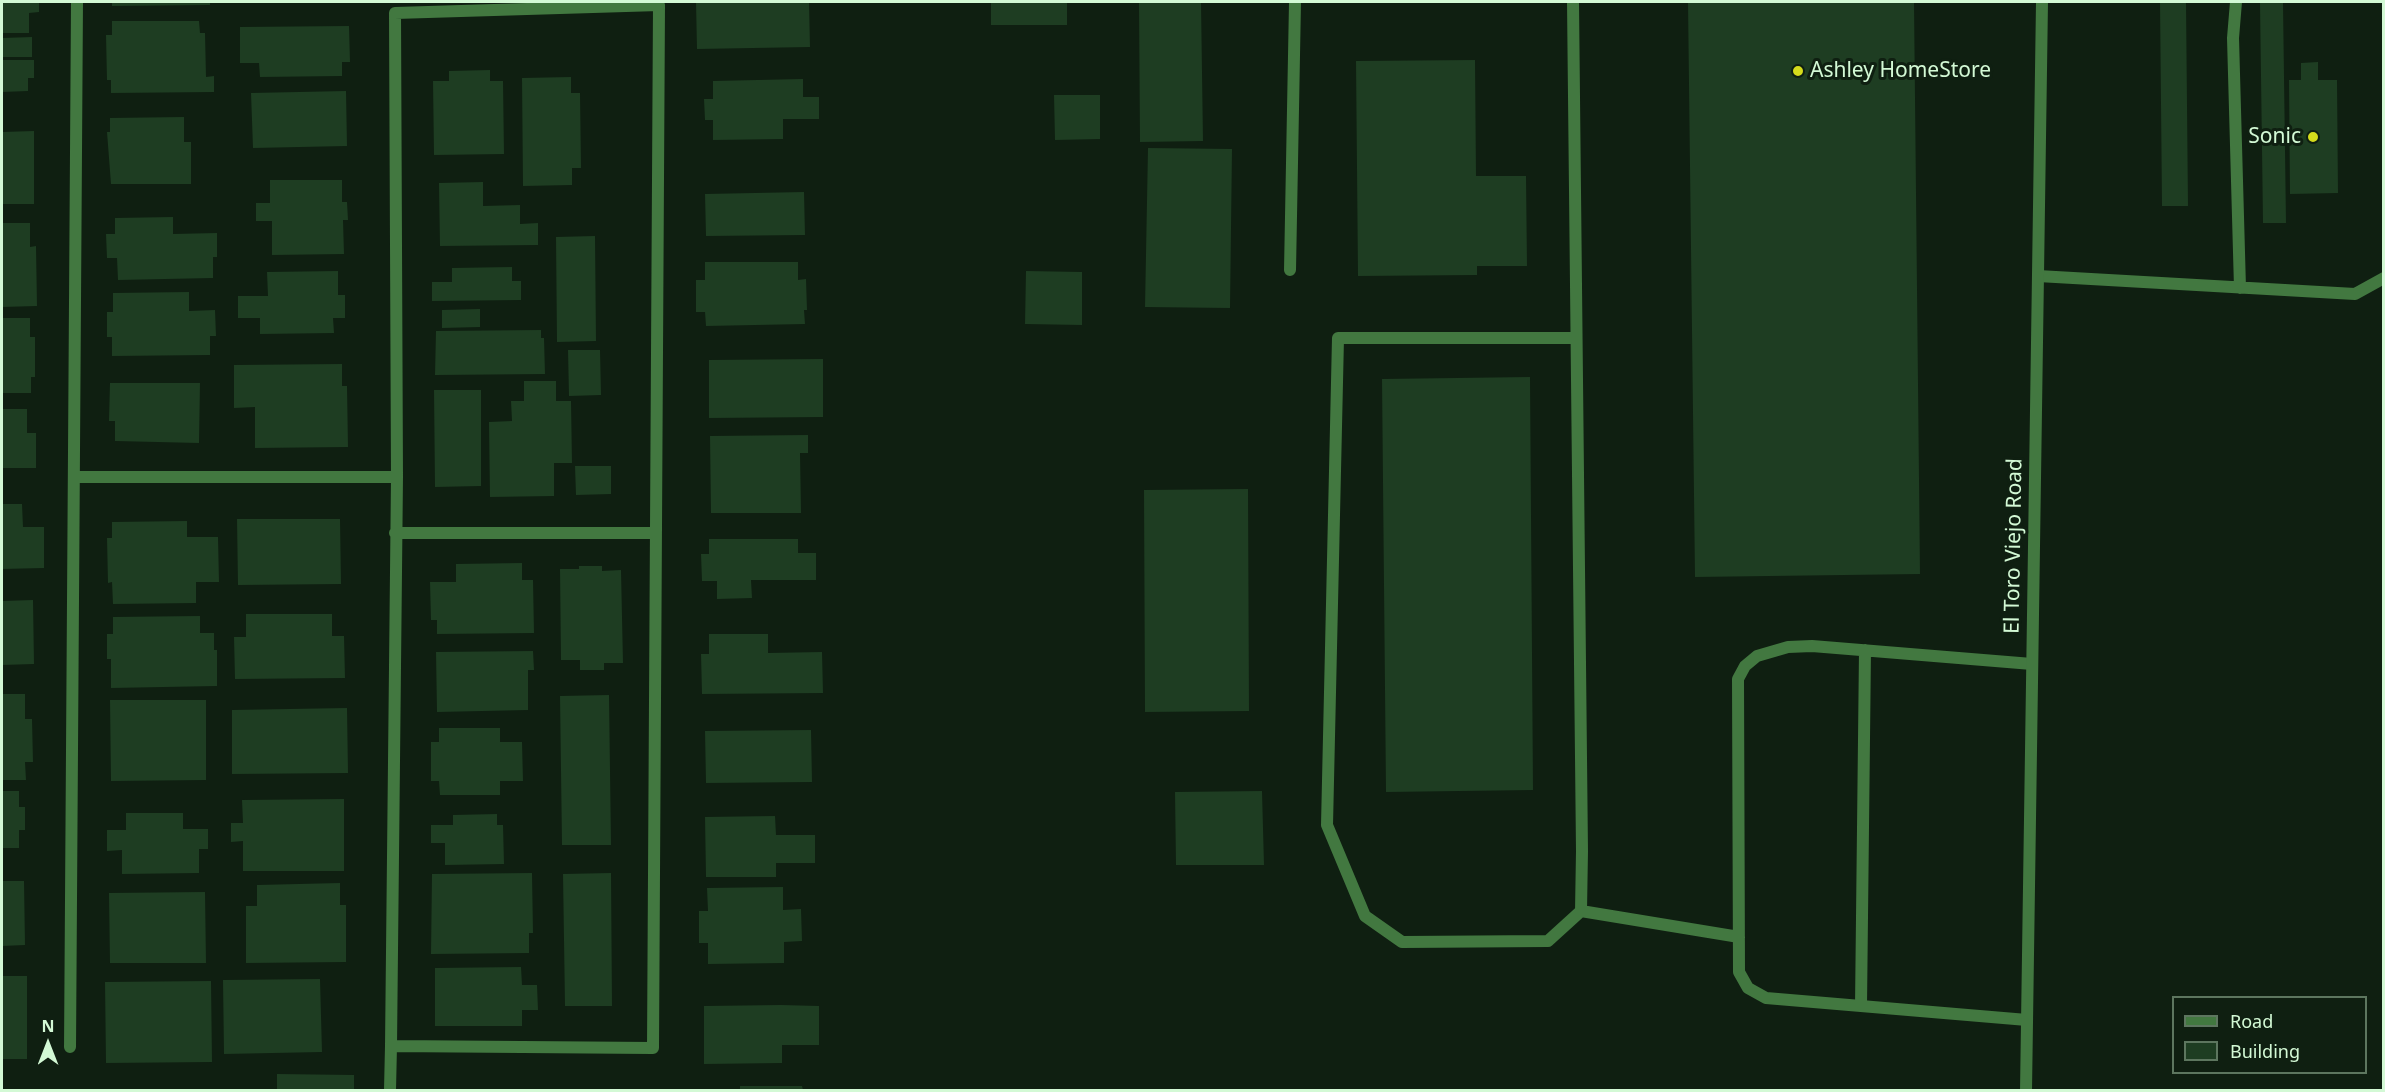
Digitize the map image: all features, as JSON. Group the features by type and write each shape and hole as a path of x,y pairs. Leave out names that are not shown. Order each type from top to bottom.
{"street":[{"path":"70,1047 77,2"},
{"path":"1290,270 1295,2"},
{"path":"1573,2 1582,851 1581,911 1548,941 1402,942 1365,916 1327,825 1338,338 1576,338"},
{"name":"El Toro Viejo Road","path":"2026,1090 2042,2"},
{"path":"2236,2 2233,38 2240,288"},
{"path":"390,1090 397,477 395,13 516,5 659,5 653,1048 391,1046"},
{"path":"2038,276 2355,294 2384,278"},
{"path":"74,477 397,477"},
{"path":"395,532 656,533"},
{"path":"2027,1020 1766,998 1748,988 1739,972 1738,679 1745,666 1757,656 1788,647 1812,646 2032,664"},
{"path":"1861,1006 1865,650"},
{"path":"1581,911 1739,937"}],"building":[{"path":"2,2 39,2 39,12 29,13 29,33 2,33"},
{"path":"112,2 210,2 210,5 112,6"},
{"path":"696,2 809,2 810,47 697,49"},
{"path":"991,2 1067,2 1067,25 991,25"},
{"path":"1139,2 1201,2 1203,141 1140,142"},
{"path":"1688,2 1914,2 1920,574 1695,577"},
{"path":"2160,2 2186,2 2188,206 2162,206"},
{"path":"2260,3 2283,3 2286,223 2263,223"},
{"path":"112,21 199,21 200,33 205,33 206,77 214,76 214,92 111,93 111,80 107,80 106,35 112,35"},
{"path":"349,26 350,62 342,62 342,76 260,77 259,63 240,63 240,27"},
{"path":"32,37 32,57 2,57 2,38"},
{"path":"2,60 34,60 34,78 28,78 28,91 2,92"},
{"path":"1475,60 1476,176 1526,176 1527,266 1477,266 1477,275 1358,276 1356,61"},
{"name":"Sonic","path":"2318,62 2318,80 2337,80 2338,193 2290,194 2289,80 2301,80 2301,63"},
{"path":"490,70 490,81 503,81 504,154 434,155 433,81 449,81 449,71"},
{"path":"571,77 571,93 580,93 581,168 572,168 572,185 523,186 522,78"},
{"path":"803,79 803,97 819,97 819,119 783,119 783,139 713,140 713,120 705,120 704,99 713,99 713,81"},
{"path":"346,91 347,146 253,148 251,93"},
{"path":"1054,95 1100,95 1100,139 1055,140"},
{"path":"184,117 184,142 191,142 191,184 111,184 107,132 110,132 110,118"},
{"path":"34,131 34,204 2,204 2,132"},
{"path":"1148,148 1232,149 1230,308 1145,307"},
{"path":"270,180 342,180 342,202 347,202 348,220 343,220 344,254 272,255 272,221 256,221 256,203 270,203"},
{"path":"483,182 483,206 520,205 520,224 538,223 538,245 440,246 439,183"},
{"path":"804,192 805,235 706,236 705,194"},
{"path":"173,217 173,234 217,233 217,257 213,257 213,278 118,280 117,258 107,258 106,234 115,234 115,218"},
{"path":"2,223 30,223 30,247 36,246 37,306 2,307"},
{"path":"595,236 596,341 557,342 556,237"},
{"path":"705,262 798,262 798,280 806,279 805,324 706,326 705,312 696,312 696,280 705,280"},
{"path":"512,267 512,281 521,281 521,300 432,301 432,282 452,282 452,268"},
{"path":"338,271 338,295 345,295 345,318 333,318 334,333 260,334 260,318 238,318 238,296 268,296 267,272"},
{"path":"1026,271 1082,272 1082,325 1025,324"},
{"path":"189,292 189,311 215,310 216,336 210,336 210,355 112,356 112,337 107,337 107,312 113,312 113,293"},
{"path":"480,309 480,327 442,328 442,310"},
{"path":"2,318 30,318 30,337 35,337 35,377 31,377 31,393 2,393"},
{"path":"541,330 541,338 544,338 545,374 435,375 436,331"},
{"path":"568,350 600,350 601,395 569,396"},
{"path":"823,359 823,417 709,418 709,360"},
{"path":"342,364 342,386 347,386 348,447 255,448 255,407 234,408 234,365"},
{"path":"1530,377 1533,790 1386,792 1382,379"},
{"path":"524,381 556,381 556,401 571,401 572,463 554,463 554,496 490,497 489,422 512,421 511,401 524,401"},
{"path":"110,383 200,383 199,443 115,441 115,421 109,421"},
{"path":"434,390 481,390 481,486 435,487"},
{"path":"2,409 27,409 27,433 36,433 36,468 2,468"},
{"path":"808,435 808,453 800,453 801,513 711,513 710,436"},
{"path":"575,466 611,466 611,494 576,495"},
{"path":"1248,489 1249,711 1145,712 1144,490"},
{"path":"2,504 22,504 23,527 44,527 44,568 2,569"},
{"path":"237,519 340,519 341,584 238,585"},
{"path":"187,521 187,537 218,537 219,582 196,582 196,603 113,604 112,582 108,583 107,538 112,538 112,522"},
{"path":"709,539 798,539 798,553 816,553 816,580 751,580 752,598 717,599 717,581 702,581 701,554 709,554"},
{"path":"522,563 522,580 533,580 534,633 437,634 437,620 431,620 430,582 456,582 456,564"},
{"path":"579,566 602,566 602,571 621,570 623,663 604,663 604,670 580,670 580,660 561,660 560,569 579,569"},
{"path":"33,600 34,664 2,665 2,601"},
{"path":"246,614 332,614 332,636 344,636 345,678 235,679 234,637 246,637"},
{"path":"200,616 200,633 214,633 214,650 217,650 217,686 111,688 111,659 107,659 107,634 113,634 113,617"},
{"path":"709,634 768,634 768,653 822,652 823,693 702,694 701,654 709,654"},
{"path":"533,651 534,670 528,670 528,710 437,712 436,652"},
{"path":"2,694 25,694 25,719 32,719 33,762 25,762 26,780 2,780"},
{"path":"609,695 611,845 562,845 560,696"},
{"path":"110,700 206,700 206,780 111,781"},
{"path":"347,708 348,773 232,774 232,710"},
{"path":"439,728 500,728 500,742 522,742 523,781 500,781 500,795 440,795 439,781 431,781 431,742 439,742"},
{"path":"811,730 812,782 706,783 705,731"},
{"path":"2,791 19,791 19,807 25,807 25,830 19,830 19,848 2,848"},
{"path":"1262,791 1264,865 1176,865 1175,792"},
{"path":"344,799 344,871 243,871 243,841 231,842 231,823 243,823 242,800"},
{"path":"126,813 183,813 183,829 208,829 208,849 199,849 199,873 122,874 122,850 107,851 107,830 126,830"},
{"path":"497,814 497,825 503,825 504,864 445,865 445,843 431,843 431,825 453,825 453,815"},
{"path":"775,816 776,835 815,835 815,863 776,863 776,877 706,877 705,817"},
{"path":"532,873 533,933 529,933 529,953 431,954 432,874"},
{"path":"611,873 612,1006 565,1006 563,874"},
{"path":"2,881 24,881 25,945 2,946"},
{"path":"340,883 340,905 346,905 346,962 246,963 246,906 257,906 257,885"},
{"path":"783,887 783,910 801,909 802,941 784,942 784,963 708,964 708,943 699,943 699,911 708,911 707,888"},
{"path":"205,892 206,963 110,963 109,893"},
{"path":"521,967 522,985 537,985 538,1010 522,1010 522,1026 435,1026 435,968"},
{"path":"2,976 27,976 27,1059 2,1059"},
{"path":"320,979 322,1052 224,1054 223,980"},
{"path":"211,981 212,1062 106,1063 105,982"},
{"path":"704,1006 819,1006 819,1045 782,1045 782,1063 704,1064"},
{"path":"277,1074 354,1075 354,1090 277,1090"},
{"path":"740,1086 802,1086 803,1090 740,1090"}],"place":[{"name":"Ashley HomeStore","path":"1798,71"},
{"name":"Sonic","path":"2313,137"}]}
